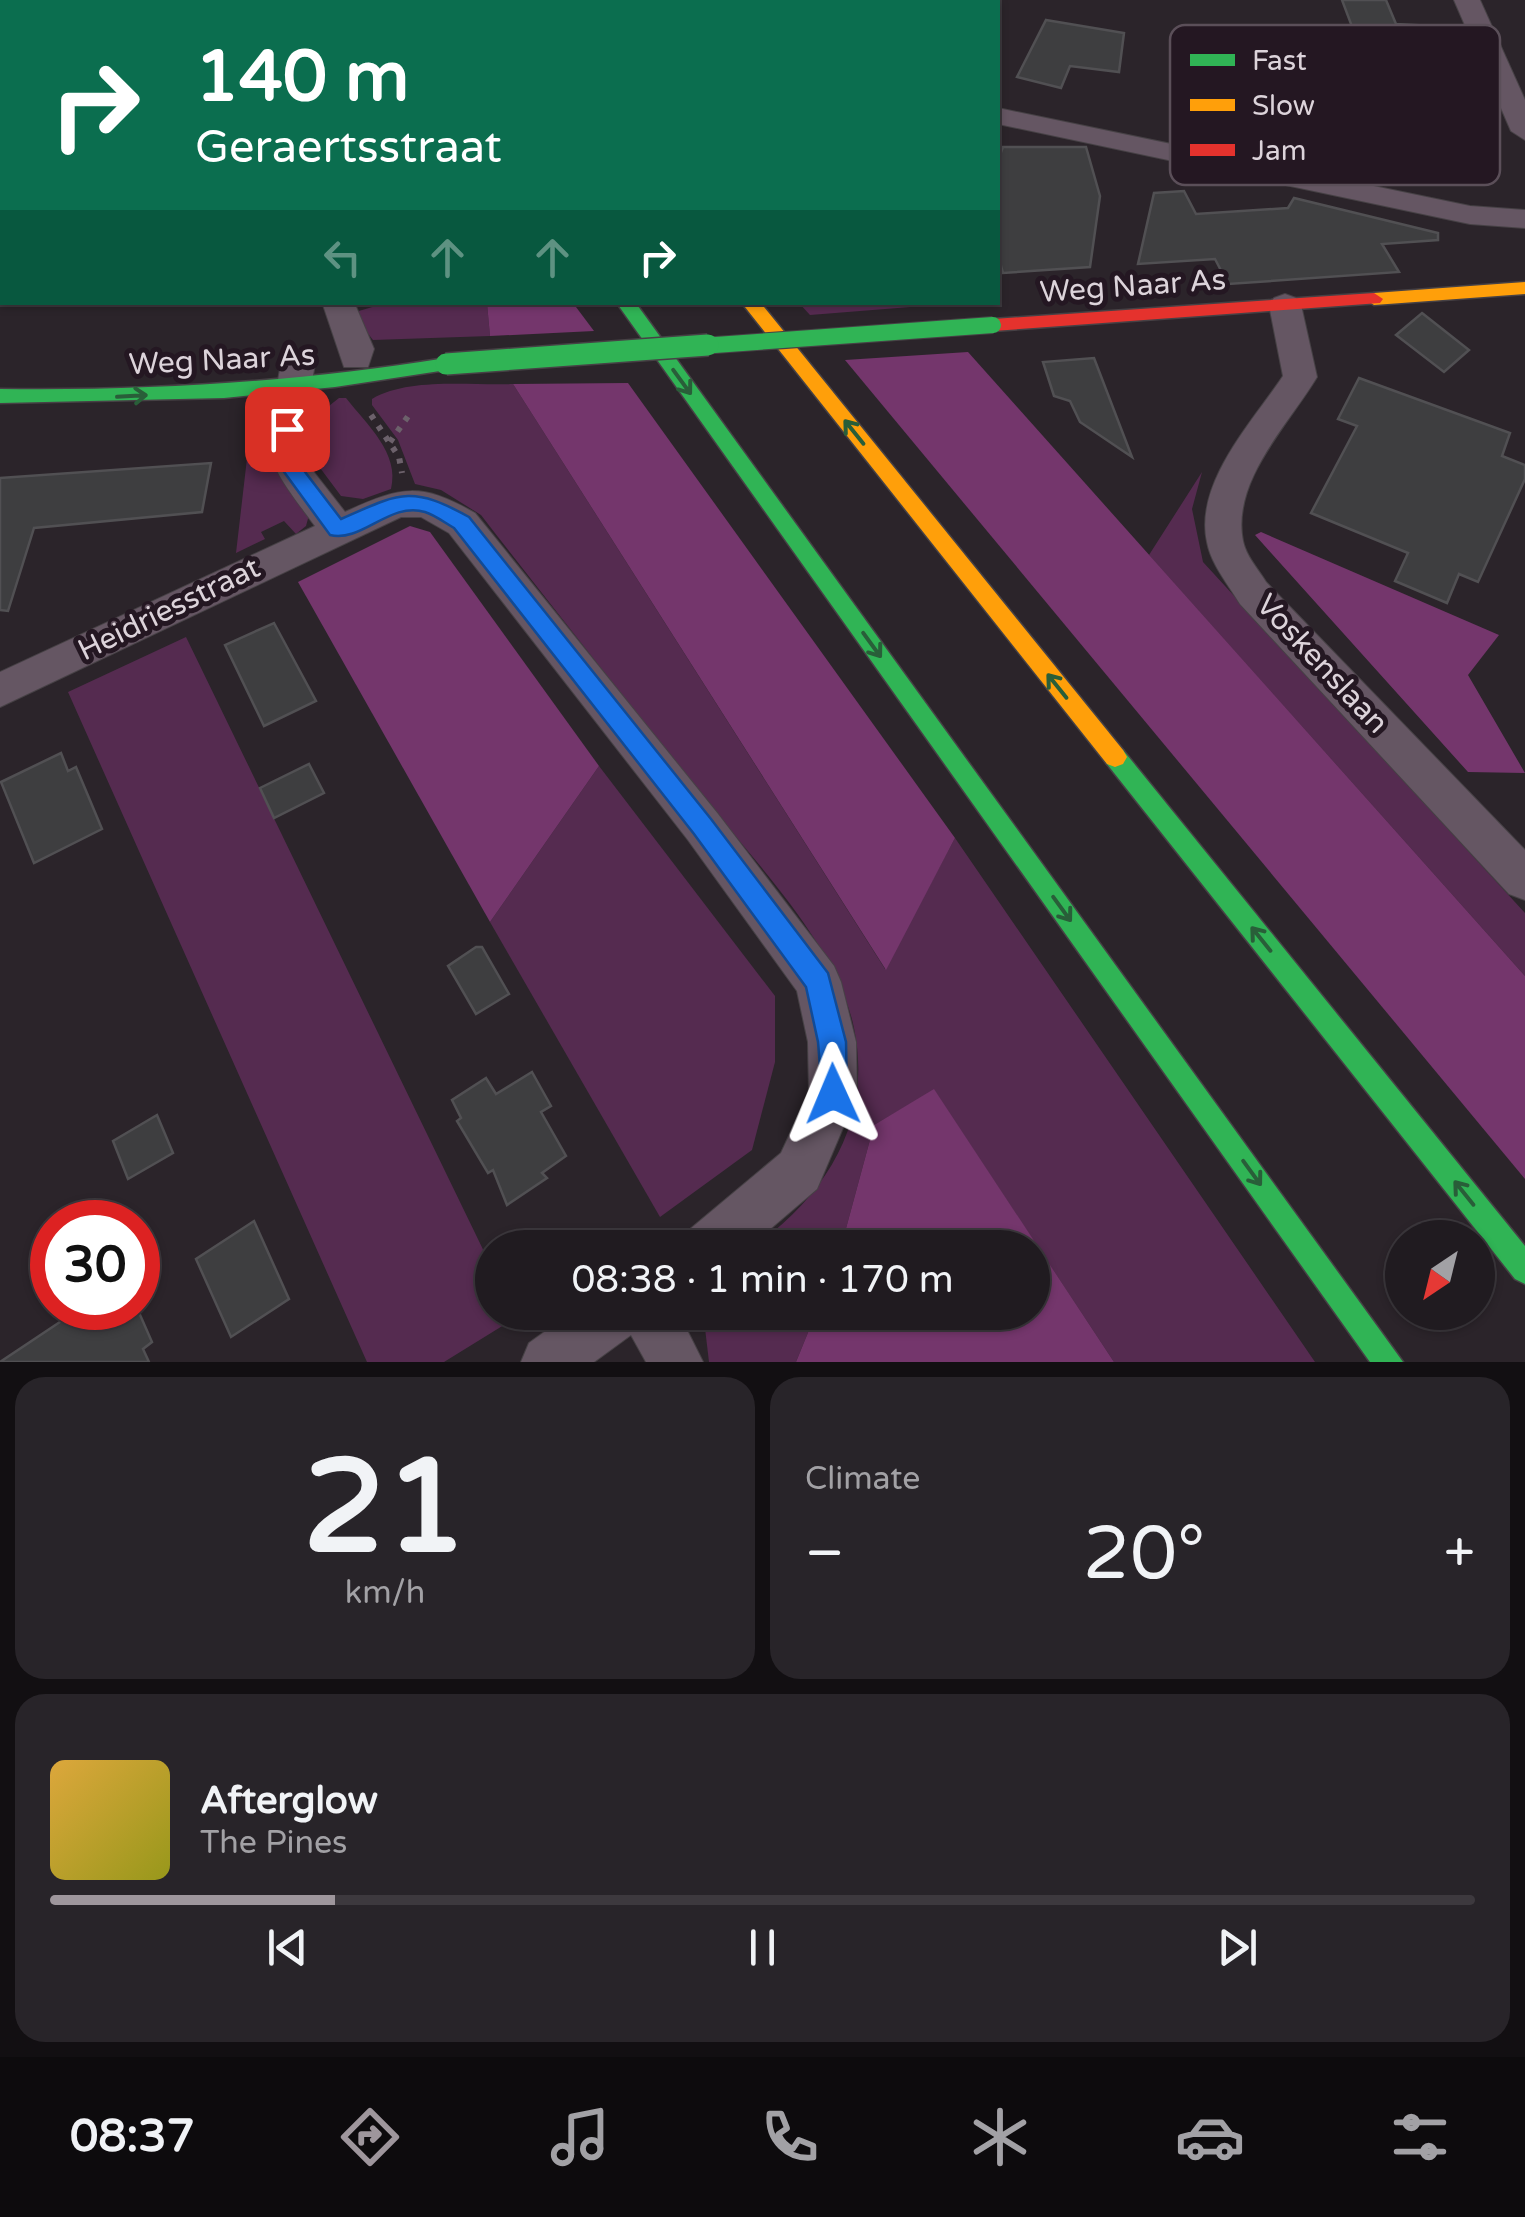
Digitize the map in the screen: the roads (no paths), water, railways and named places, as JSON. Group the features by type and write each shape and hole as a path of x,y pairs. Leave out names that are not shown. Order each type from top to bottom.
{"main road":[{"name":"Weg Naar As","path":"0,394 92,378 296,375 354,382 446,364 1525,288"},
{"path":"627,305 1388,1362"},
{"path":"752,305 1525,1269"},
{"name":"Weg Naar As","path":"296,375 356,359 446,364"}],"street":[{"path":"1466,0 1477,25"},
{"path":"1500,76 1525,132"},
{"path":"1000,116 1170,152"},
{"path":"1327,185 1470,215 1525,219"},
{"name":"Voskenslaan","path":"1284,305 1300,376 1240,471 1227,502 1224,541 1253,593 1525,880"},
{"path":"338,306 357,350 356,359"},
{"path":"296,375 284,441 289,465 338,529"},
{"name":"Heidriesstraat","path":"0,690 396,504 427,503 462,523 703,827 818,982 832,1042 833,1094 798,1171 728,1230"},
{"path":"548,1362 593,1330"},
{"path":"658,1330 676,1362"}]}
